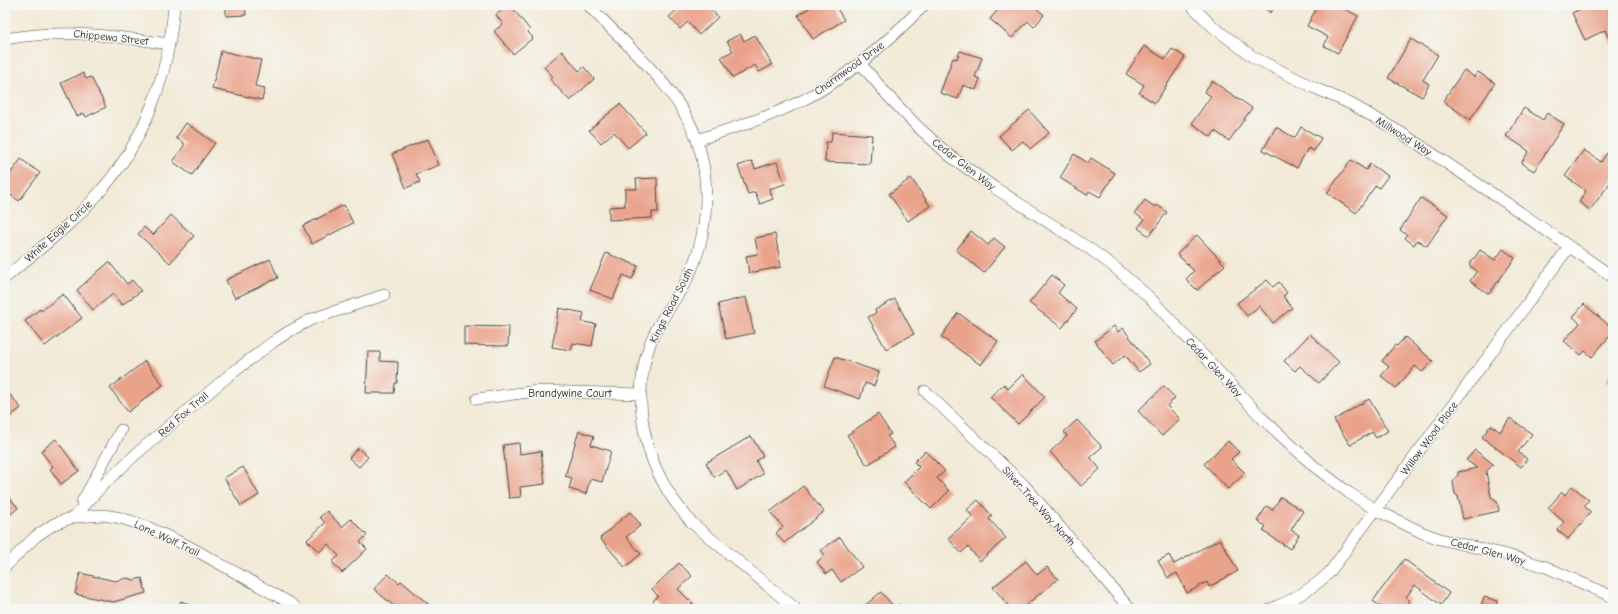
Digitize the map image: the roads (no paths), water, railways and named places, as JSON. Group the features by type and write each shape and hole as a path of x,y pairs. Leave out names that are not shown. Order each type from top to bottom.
{"street":[{"name":"White Eagle Circle","path":"5,278 77,216 98,194 117,170 138,136 161,80 169,44 174,5"},
{"name":"Kings Road South","path":"588,5 669,91 684,114 696,140 706,194 706,210 698,251 686,281 663,316 651,342 645,362 640,394 647,444 665,486 678,506 692,523 796,609"},
{"name":"Charmwood Drive","path":"696,140 777,113 829,84 860,63 887,41 924,5"},
{"name":"Millwood Way","path":"1191,5 1212,26 1253,57 1351,104 1403,134 1511,206 1613,277"},
{"name":"Chippewa Street","path":"5,39 64,33 117,36 169,44"},
{"name":"Cedar Glen Way","path":"860,63 895,104 950,156 995,188 1090,249 1113,266 1149,297 1275,430 1315,467 1349,493 1376,510 1424,533 1440,539 1507,555 1546,567 1613,597"},
{"name":"Willow Wood Place","path":"1271,609 1302,595 1329,574 1569,247"},
{"name":"Red Fox Trail","path":"5,567 18,552 40,533 54,524 74,517 102,486 136,454 227,377 273,342 312,319 384,295"},
{"name":"Brandywine Court","path":"477,399 536,391 640,394"},
{"name":"Silver Tree Way North","path":"925,392 1024,485 1130,609"},
{"path":"74,517 121,430"},
{"name":"Lone Wolf Trail","path":"74,517 104,516 121,518 145,526 188,546 290,603 297,609"}]}
